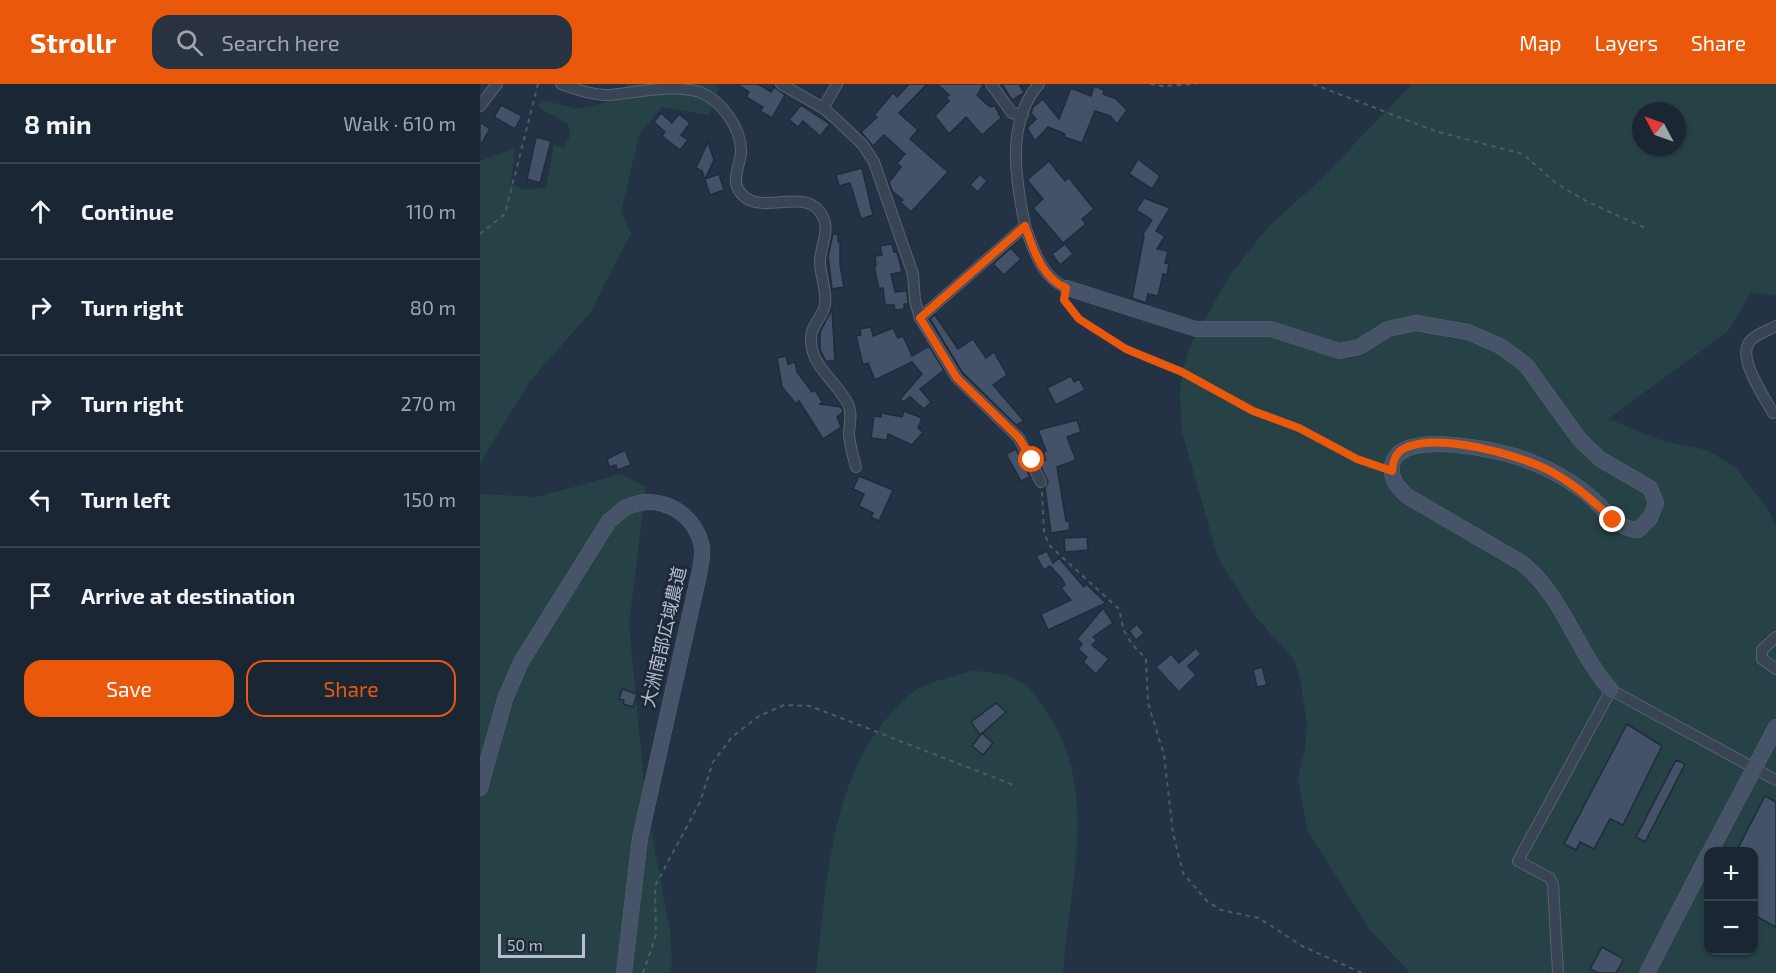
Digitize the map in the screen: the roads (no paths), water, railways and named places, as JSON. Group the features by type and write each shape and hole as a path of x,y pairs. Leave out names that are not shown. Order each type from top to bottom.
{"street":[{"path":"480,106 497,84"},
{"path":"561,84 608,95 653,88 684,88 701,93 714,100 731,119 738,135 741,152 736,184 739,191 758,203 799,202 812,204 820,211 826,231 820,261 825,299 824,308 812,330 811,343 821,368 848,404 852,416 849,438 856,466"},
{"path":"781,84 823,108 862,145 874,162 913,274 915,302 920,318 957,378 1019,438 1041,482"},
{"path":"823,108 837,84"},
{"path":"991,84 1012,113 1023,114"},
{"path":"1039,84 1023,114 1014,159 1025,226 1045,271 1058,284 1196,329 1271,329 1339,351 1359,347 1388,329 1416,323 1468,332 1500,346 1526,365 1580,440 1600,459 1650,488 1656,503 1650,518 1638,530 1628,530 1587,494 1551,471 1516,456 1473,446 1430,444 1404,448 1394,458 1392,471 1395,484 1407,496 1522,563 1539,577 1553,594 1596,673 1611,690 1776,780"},
{"path":"920,318 1025,226"},
{"path":"1773,413 1746,360 1746,348 1752,339 1776,326"},
{"name":"大洲南部広域農道","path":"480,788 506,699 521,662 609,521 627,507 648,501 667,504 687,516 703,549 640,838 624,973"},
{"path":"1776,637 1762,650 1762,659 1776,669"},
{"path":"1558,973 1553,885 1550,878 1518,861 1611,690"},
{"path":"1712,847 1776,727"},
{"path":"1647,973 1704,863"}]}
